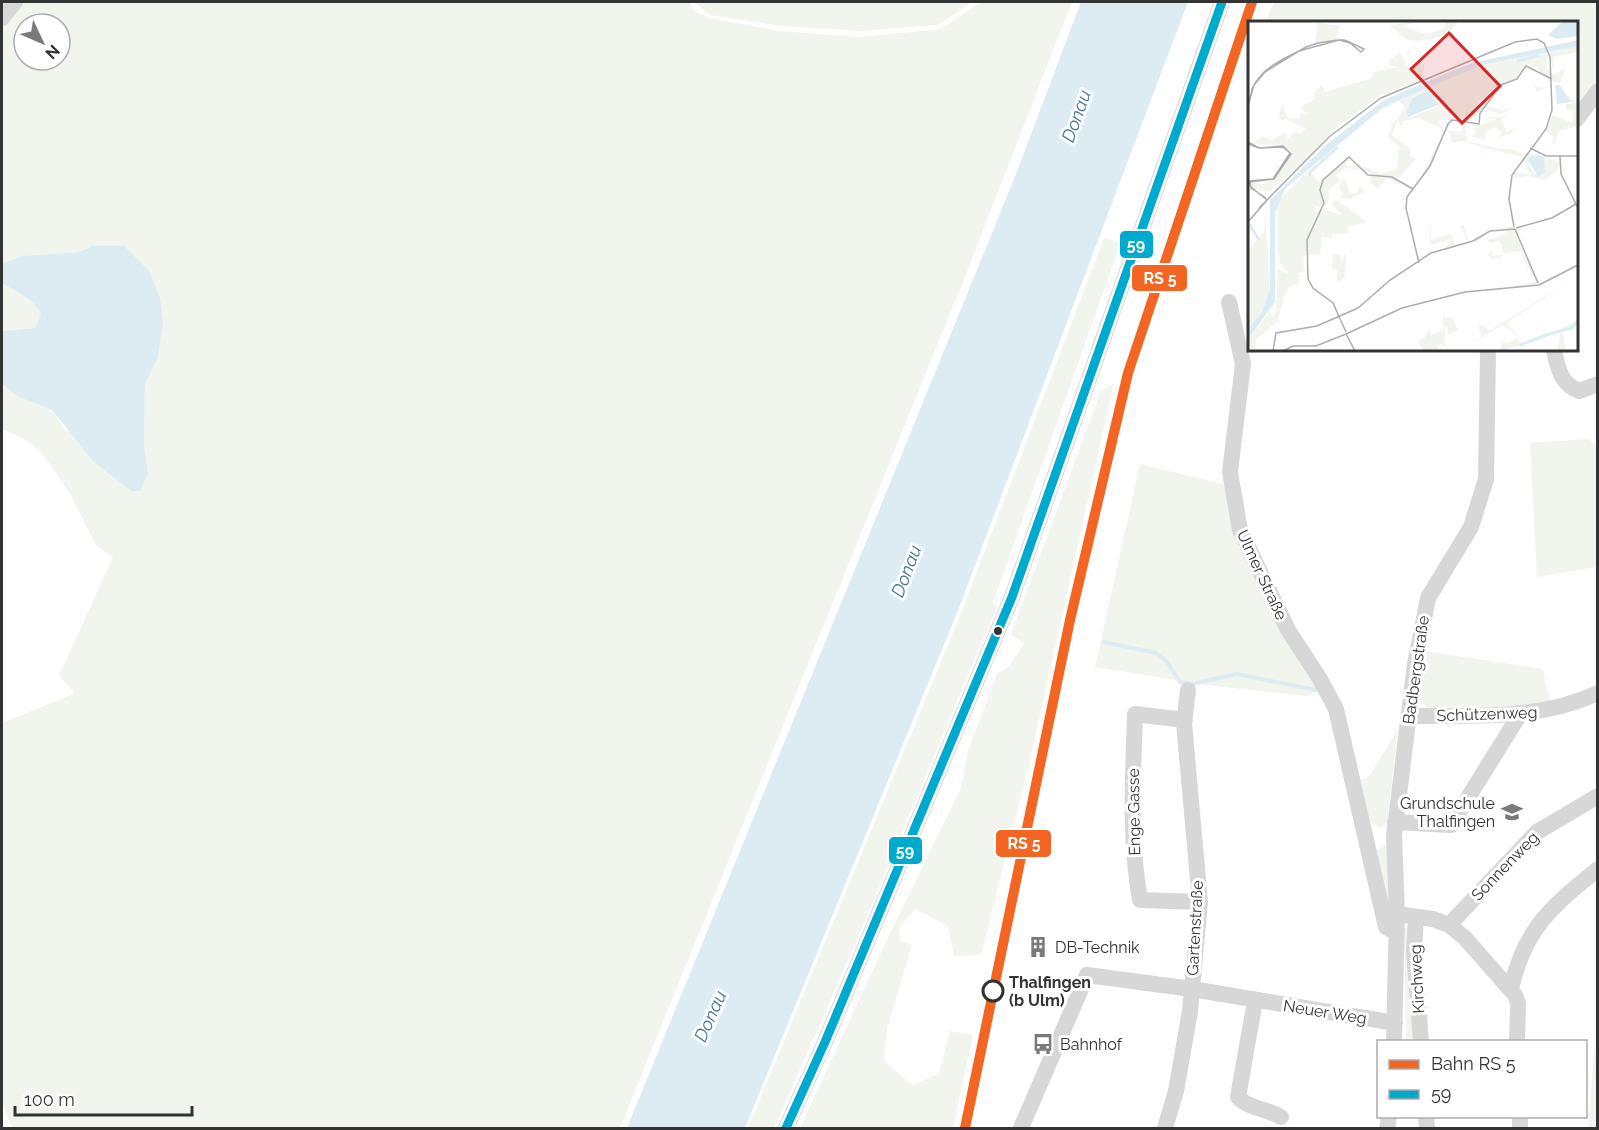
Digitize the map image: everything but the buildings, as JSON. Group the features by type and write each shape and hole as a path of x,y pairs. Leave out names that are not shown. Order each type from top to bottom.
{"street":[{"path":"2,18 15,2"},
{"path":"786,1128 858,966 1012,597 1222,2"},
{"path":"1578,117 1598,91"},
{"name":"Ulmer Straße","path":"1228,302 1243,364 1230,472 1240,530 1288,630 1333,702 1342,726 1386,927 1396,933"},
{"name":"Badbergstraße","path":"1396,933 1395,829 1417,654 1428,598 1471,527 1486,479 1488,351"},
{"path":"1554,351 1558,368 1569,386 1579,391 1598,384"},
{"name":"Gartenstraße","path":"1165,1128 1184,1047 1200,902 1185,720 1188,690"},
{"name":"Schützenweg","path":"1409,716 1520,714 1554,710 1598,693"},
{"name":"Enge Gasse","path":"1185,720 1135,714 1131,814 1135,870 1140,900 1200,902"},
{"path":"1367,834 1395,829 1451,825 1520,714"},
{"name":"Sonnenweg","path":"1449,925 1537,832 1598,796"},
{"path":"1511,989 1522,952 1531,933 1552,909 1598,869"},
{"path":"1397,914 1449,925 1465,938 1511,989 1518,1003 1517,1040"},
{"name":"Kirchweg","path":"1416,917 1414,952 1421,1040"},
{"path":"1394,1040 1396,933"},
{"name":"Neuer Weg","path":"1021,1128 1087,975 1192,989 1395,1023"},
{"path":"1255,1001 1238,1096 1245,1104 1268,1109 1281,1117"}],"shaded area":[{"path":"22,2 689,2 696,12 709,18 779,31 861,37 941,29 981,2 1072,2 968,269 620,1128 12,1128 2,1102 2,723 75,693 59,676 113,557 97,547 69,492 42,453 28,441 2,429 2,384 19,397 52,410 64,429 148,473 144,445 145,384 158,357 92,246 79,252 23,256 2,264 2,29 12,16 12,72 72,72 72,12 15,12"},
{"path":"694,2 972,2 938,25 860,31 781,26 710,15"},
{"path":"1274,2 1597,2 1597,79 1578,111 1578,21 1266,21"},
{"path":"1104,238 1121,242 993,603 997,606 857,940 774,1128 748,1128 960,616"},
{"path":"2,283 32,301 41,313 35,328 2,331"},
{"path":"1114,383 1031,756 981,955 954,956 948,926 915,909 899,928 900,940 912,945 887,1029 884,1061 913,1086 939,1073 950,1031 973,1035 953,1128 800,1128 890,933 961,788 968,751 997,674 1008,667 1024,644 1011,634 1101,391"},
{"path":"1589,439 1597,446 1597,567 1537,577 1530,443"},
{"path":"1140,464 1227,485 1323,689 1307,696 1206,685 1095,667"},
{"path":"1425,651 1543,669 1550,702 1533,706 1427,708 1421,699"},
{"path":"1398,729 1387,823 1381,828 1370,822 1361,780 1368,778"},
{"path":"1383,845 1387,845 1389,901 1386,902 1376,852"},
{"path":"1407,927 1411,929 1416,1040 1406,1040 1404,929"},
{"path":"1597,1041 1597,1128 1588,1128 1594,1052"}],"water":[{"name":"Donau","path":"1081,2 1188,2 959,608 745,1128 627,1128 1014,179"},
{"path":"92,246 124,246 149,271 160,298 163,322 158,357 145,384 144,445 148,473 140,491 131,491 93,461 52,410 19,397 2,384 2,331 35,328 41,313 32,301 2,283 2,264 22,256 79,252"}],"waterway":[{"path":"1104,642 1156,653 1167,662 1180,682 1192,684 1237,674 1316,690"}],"transit line":[{"name":"59","path":"786,1128 825,1042 1012,597 1222,2"},
{"path":"965,1128 1070,620 1128,373 1252,2"}],"place":[{"name":"Grundschule Thalfingen","path":"1512,812"},
{"name":"DB-Technik","path":"1038,947"},
{"name":"Thalfingen (b Ulm)","path":"993,991"},
{"name":"Bahnhof","path":"1043,1044"}]}
